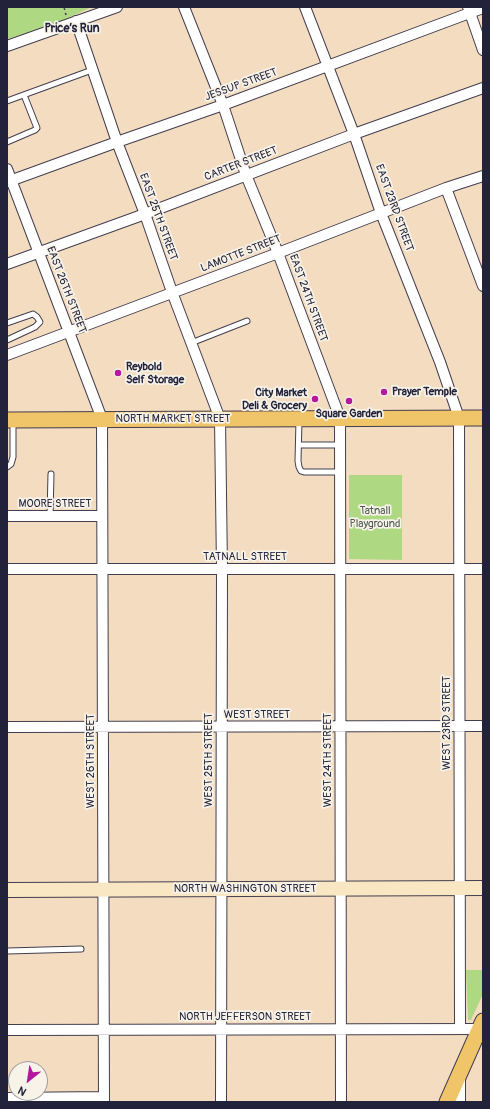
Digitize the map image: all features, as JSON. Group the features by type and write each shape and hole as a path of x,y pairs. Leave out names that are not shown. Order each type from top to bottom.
{"main road":[{"name":"NORTH MARKET STREET","path":"10,420 483,418"},
{"name":"NORTH WASHINGTON STREET","path":"7,890 483,888"},
{"path":"447,1102 482,1026"}],"street":[{"path":"7,46 117,7"},
{"name":"EAST 24TH STREET","path":"184,7 223,105 246,175 278,253 340,418"},
{"name":"EAST 23RD STREET","path":"305,7 354,134 381,213 440,362 459,418"},
{"name":"JESSUP STREET","path":"9,181 223,105 469,10 483,8"},
{"path":"469,10 483,50"},
{"name":"EAST 25TH STREET","path":"76,21 117,142 220,419"},
{"name":"CARTER STREET","path":"7,264 145,214 354,134 483,88"},
{"name":"EAST 26TH STREET","path":"7,170 9,181 39,252 102,419"},
{"name":"LAMOTTE STREET","path":"7,355 446,188 483,176"},
{"path":"446,188 483,286"},
{"name":"WEST 24TH STREET","path":"340,418 341,1102"},
{"name":"WEST 23RD STREET","path":"459,418 460,1029"},
{"name":"WEST 26TH STREET","path":"102,419 104,1100"},
{"name":"WEST 25TH STREET","path":"220,419 222,569 221,1102"},
{"name":"MOORE STREET","path":"7,516 102,516"},
{"name":"TATNALL STREET","path":"7,569 483,569"},
{"name":"WEST STREET","path":"7,727 483,726"},
{"name":"NORTH JEFFERSON STREET","path":"7,1030 460,1029 482,1026"},
{"path":"460,1071 460,1102"},
{"path":"7,1098 104,1100"}],"lane":[{"path":"7,101 92,70"},
{"path":"7,142 37,128 24,95"},
{"path":"7,323 33,314 40,322 35,327 7,340"},
{"path":"191,343 247,321"},
{"path":"299,418 299,467 301,471 340,472"},
{"path":"7,467 11,464 13,457 10,420"},
{"path":"299,445 340,445"},
{"path":"50,516 51,474"},
{"path":"7,951 81,950"}],"path":[{"path":"64,7 66,15"}],"green space":[{"path":"7,7 92,7 53,25 7,39"},
{"name":"Tatnall Playground","path":"349,475 402,475 402,560 349,559"},
{"path":"466,970 483,970 483,994 471,1020 468,1020"}],"place":[{"name":"Reybold Self Storage","path":"118,373"},
{"name":"Prayer Temple","path":"384,392"},
{"name":"City Market Deli & Grocery","path":"315,399"},
{"name":"Square Garden","path":"349,401"}],"district":[{"name":"Price’s Run","path":"72,29"}]}
